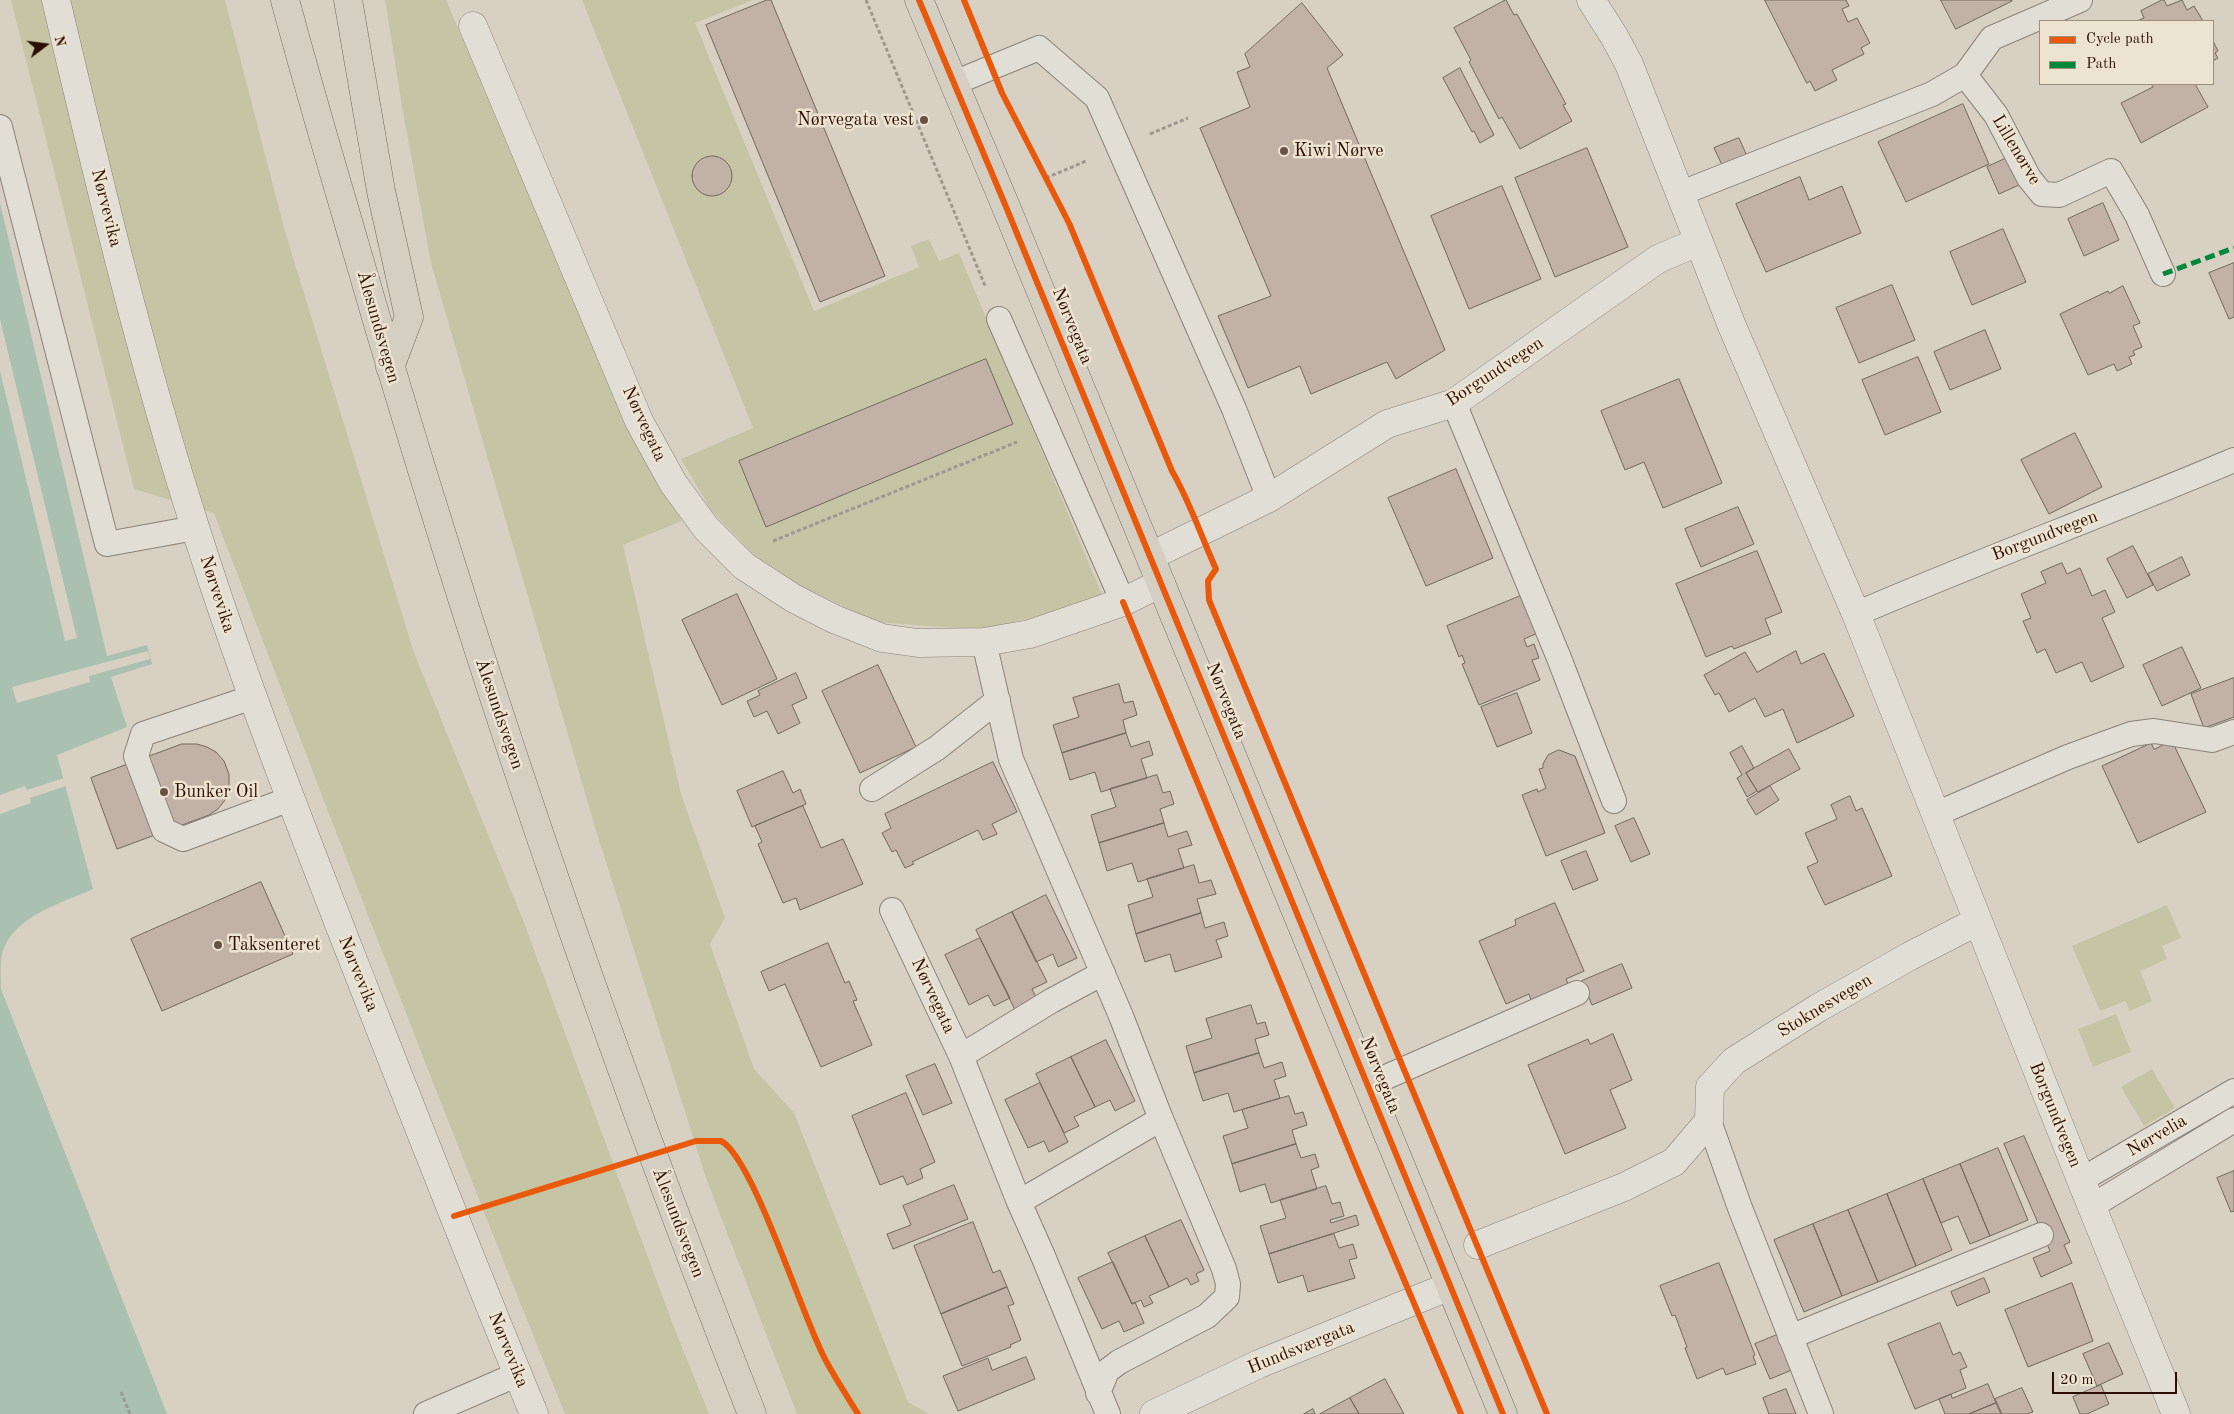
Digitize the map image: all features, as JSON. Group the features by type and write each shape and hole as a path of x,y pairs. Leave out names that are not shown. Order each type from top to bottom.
{"main road":[{"name":"Ålesundsvegen","path":"285,0 390,367 480,657 598,1005 694,1266 752,1414"},
{"path":"348,0 381,191 409,317 390,367"},
{"name":"Nørvegata","path":"919,0 1503,1414"}],"street":[{"name":"Nørvevika","path":"56,0 105,206 146,362 195,528 290,799 534,1414"},
{"name":"Borgundvegen","path":"1591,0 1629,64 1698,242 1856,614 2080,1180 2176,1414"},
{"name":"Nørvegata","path":"473,26 639,421 673,483 706,528 744,566 793,598 834,619 882,638 918,643 984,642 1030,634 1123,602 1161,583"},
{"name":"Borgundvegen","path":"1150,556 1268,498 1387,424 1454,402 1658,260 1698,242"},
{"name":"Stoknesvegen","path":"1709,1121 1710,1087 1734,1061 1818,1008 1910,956 1978,921"},
{"path":"1478,1245 1624,1187 1674,1162 1709,1121"},
{"name":"Hundsværgata","path":"1154,1414 1259,1364 1450,1286"}],"lane":[{"path":"1679,194 1932,94 1965,75 1992,38 2080,0"},
{"path":"954,83 1039,48 1097,98 1234,409 1268,498"},
{"name":"Lillenørve","path":"1965,75 1996,114 2028,178 2042,194 2059,194 2110,171 2137,216 2163,274"},
{"path":"0,127 107,544 195,528"},
{"path":"1000,319 1123,602"},
{"path":"1454,402 1559,658 1614,801"},
{"name":"Borgundvegen","path":"1856,614 1970,565 2149,496 2234,460"},
{"path":"984,642 1011,759 1103,973 1224,1269 1228,1284 1227,1297 1207,1316 1119,1362 1107,1371 1098,1392"},
{"path":"253,697 144,734 136,756 164,830 183,839 290,799"},
{"path":"872,789 938,748 998,700"},
{"path":"1936,814 2068,757 2131,734 2154,731 2212,740 2234,732"},
{"name":"Nørvegata","path":"892,910 961,1056 1019,1202 1108,1414"},
{"name":"Nørvegata","path":"961,1056 1051,1001 1103,973"},
{"path":"1368,1086 1577,993"},
{"name":"Nørvelia","path":"2080,1180 2234,1091"},
{"path":"1019,1202 1161,1118"},
{"name":"Nørvelia","path":"2092,1206 2234,1120"},
{"name":"Stoknesvegen","path":"1709,1121 1740,1208 1821,1414"},
{"path":"1790,1337 2041,1235"},
{"path":"426,1414 518,1374"}],"path":[{"path":"866,0 1000,319"},
{"path":"1041,169 1049,186"},
{"path":"773,541 1048,430"},
{"path":"121,1392 130,1414"}],"shaded area":[{"path":"11,0 225,0 284,228 414,653 523,920 673,1325 709,1414 565,1414 431,1077 214,513 134,489"},
{"path":"385,0 446,0 626,424 682,521 623,545 681,794 725,918 710,944 754,1069 794,1113 908,1402 929,1414 797,1414 706,1178 594,824 431,263 403,112"},
{"path":"582,0 753,0 695,23 814,311 919,267 911,246 929,239 939,261 959,253 1102,595 1074,607 982,630 875,622 799,585 752,553 711,510 681,459 753,428"},
{"path":"0,203 107,656 147,645 152,664 111,677 127,727 57,755 93,889 40,912 16,930 2,954 1,989 167,1414 0,1414"},
{"path":"2167,905 2181,938 2162,946 2167,959 2140,971 2152,1001 2130,1011 2125,1001 2100,1011 2072,946"},
{"path":"2116,1014 2131,1052 2093,1067 2078,1029"},
{"path":"2152,1069 2175,1108 2144,1126 2121,1087"}],"pier":[{"path":"0,319 77,638 65,641 0,371"},
{"path":"148,651 150,659 89,676 90,682 17,703 12,687"},
{"path":"64,778 66,786 30,798 31,803 0,814 0,795 25,786 27,790"}],"building":[{"path":"771,0 885,276 820,302 706,25"},
{"path":"1506,0 1514,15 1517,14 1566,104 1563,105 1572,121 1520,149 1502,117 1499,119 1469,62 1471,60 1454,28"},
{"path":"1765,0 1846,0 1849,6 1842,9 1848,22 1857,18 1870,43 1861,48 1864,54 1832,70 1837,80 1815,91 1810,81 1807,83"},
{"path":"1941,0 2012,0 2012,1 1956,29"},
{"path":"2162,0 2164,0 2167,6 2182,0 2187,10 2194,6 2202,20 2139,20 2144,18 2141,11"},
{"path":"1302,3 1343,55 1327,68 1445,350 1396,379 1387,362 1311,394 1300,366 1248,388 1218,316 1271,296 1200,128 1250,107 1237,72 1250,67 1245,54"},
{"path":"2214,43 2218,51 2215,53 2218,58 2214,60"},
{"path":"1460,68 1494,135 1480,143 1474,131 1472,132 1443,78"},
{"path":"2152,85 2196,85 2208,107 2141,143 2121,103 2153,87"},
{"path":"1963,104 1989,164 1906,202 1878,142"},
{"path":"1739,138 1747,156 1723,167 1714,148"},
{"path":"1587,148 1628,247 1555,277 1515,178"},
{"path":"712,156 726,162 732,176 726,190 712,196 698,190 692,176 698,162"},
{"path":"2007,158 2019,185 1999,194 1987,167"},
{"path":"1800,177 1809,200 1842,186 1861,233 1766,272 1736,204"},
{"path":"1502,186 1541,279 1469,309 1431,216"},
{"path":"2103,203 2119,240 2084,256 2068,219"},
{"path":"2003,229 2026,282 1972,305 1950,252"},
{"path":"2234,263 2234,317 2229,319 2209,273"},
{"path":"1892,285 1915,340 1859,363 1836,308"},
{"path":"2123,286 2140,323 2133,326 2142,347 2133,351 2135,355 2129,357 2132,364 2117,371 2114,364 2088,375 2060,314 2108,291 2109,293"},
{"path":"1985,330 2001,369 1950,390 1934,352"},
{"path":"1918,357 1941,412 1885,435 1862,380"},
{"path":"986,359 1013,424 766,527 739,461"},
{"path":"1679,379 1722,483 1663,508 1644,462 1625,470 1601,411"},
{"path":"2075,433 2102,487 2049,514 2021,460"},
{"path":"1456,469 1493,558 1426,586 1388,498"},
{"path":"1738,507 1754,544 1701,567 1685,529"},
{"path":"2133,546 2153,585 2127,598 2107,559"},
{"path":"1757,551 1782,612 1765,619 1771,634 1734,649 1732,646 1706,657 1676,584"},
{"path":"2182,557 2190,575 2157,591 2148,574"},
{"path":"2062,563 2067,574 2080,568 2092,596 2105,590 2115,612 2102,618 2124,667 2091,682 2082,662 2056,673 2045,649 2037,653 2023,621 2031,618 2021,594 2046,583 2041,572"},
{"path":"737,594 777,679 722,705 682,620"},
{"path":"1523,595 1538,633 1524,639 1527,647 1534,644 1539,658 1532,660 1540,680 1479,705 1462,664 1465,663 1462,655 1459,657 1447,626"},
{"path":"2182,647 2201,688 2162,706 2143,665"},
{"path":"1796,651 1801,664 1824,653 1854,716 1797,743 1783,709 1765,717 1755,698 1729,712 1719,693 1715,695 1704,675 1745,652 1757,672"},
{"path":"878,665 916,747 860,773 822,691"},
{"path":"796,673 807,698 792,705 800,723 778,734 767,711 754,717 747,701 760,695 758,691"},
{"path":"2234,678 2234,717 2204,728 2191,694"},
{"path":"1119,684 1124,703 1133,701 1137,715 1123,720 1126,733 1062,753 1053,725 1079,717 1073,698"},
{"path":"1517,693 1532,733 1497,747 1481,707"},
{"path":"1126,733 1131,747 1149,741 1153,755 1141,759 1147,778 1101,792 1095,772 1070,780 1062,753"},
{"path":"2172,741 2206,812 2138,843 2102,766 2151,743 2154,749"},
{"path":"182,744 197,744 207,747 216,752 224,761 229,774 229,787 225,800 218,809 209,815 117,849 91,778"},
{"path":"1742,746 1754,768 1746,773 1757,791 1747,797 1737,778 1742,775 1730,753"},
{"path":"1789,749 1800,769 1758,792 1746,773"},
{"path":"1559,750 1575,756 1605,833 1546,856 1522,795 1537,789 1538,792 1546,788 1539,769 1543,768 1548,755"},
{"path":"993,762 1017,812 992,824 997,834 983,840 978,830 912,862 914,864 905,868 896,850 892,852 882,833 891,828 885,814"},
{"path":"783,771 793,793 800,789 806,804 752,827 737,791"},
{"path":"1157,775 1163,793 1170,791 1174,804 1160,809 1164,823 1099,843 1091,815 1116,807 1110,789"},
{"path":"1770,786 1779,800 1756,815 1747,800"},
{"path":"1850,796 1856,811 1862,808 1892,876 1825,905 1807,867 1818,862 1805,833 1837,819 1831,805"},
{"path":"803,806 821,848 843,839 863,884 800,910 796,898 783,903 758,844 762,842 755,826"},
{"path":"1634,818 1650,854 1631,862 1615,826"},
{"path":"1164,823 1168,837 1187,831 1192,845 1178,849 1184,868 1138,882 1132,863 1107,871 1099,843"},
{"path":"1586,851 1598,880 1573,890 1561,861"},
{"path":"1194,865 1199,883 1211,880 1216,894 1197,899 1201,913 1136,934 1128,905 1153,897 1147,879"},
{"path":"261,882 293,954 162,1011 131,939"},
{"path":"1046,895 1077,958 1058,967 1053,954 1036,962 1012,912"},
{"path":"1555,903 1584,971 1566,979 1568,984 1531,1000 1529,994 1506,1004 1479,941 1516,925 1515,920"},
{"path":"1012,912 1047,982 1032,989 1037,999 1015,1010 976,930"},
{"path":"1201,913 1205,928 1224,922 1228,936 1216,940 1222,957 1175,972 1170,954 1145,962 1136,934"},
{"path":"980,938 1010,998 994,1006 988,995 969,1005 945,955"},
{"path":"828,943 845,983 849,981 857,1000 853,1001 872,1045 821,1067 785,984 769,991 761,972"},
{"path":"1622,964 1632,988 1592,1005 1582,981"},
{"path":"1251,1005 1257,1024 1265,1022 1269,1035 1255,1039 1259,1053 1194,1073 1186,1046 1212,1038 1206,1019"},
{"path":"1613,1034 1632,1080 1610,1090 1626,1128 1565,1154 1528,1065 1588,1039 1590,1044"},
{"path":"1106,1040 1135,1101 1115,1111 1110,1100 1095,1107 1071,1057"},
{"path":"1259,1053 1264,1068 1282,1062 1286,1076 1274,1080 1280,1098 1234,1112 1228,1093 1203,1101 1194,1073"},
{"path":"1071,1057 1095,1107 1074,1117 1079,1126 1064,1133 1036,1074"},
{"path":"935,1064 952,1103 923,1115 906,1076"},
{"path":"1040,1083 1068,1142 1049,1152 1044,1141 1028,1148 1005,1100"},
{"path":"906,1093 935,1162 920,1169 923,1178 907,1185 903,1176 880,1185 852,1116"},
{"path":"1289,1096 1295,1114 1303,1112 1307,1125 1292,1130 1296,1144 1232,1164 1223,1136 1248,1128 1242,1110"},
{"path":"2024,1136 2070,1242 2064,1245 2072,1263 2041,1277 2033,1258 2050,1251 2004,1144"},
{"path":"1296,1144 1301,1158 1315,1154 1319,1167 1311,1170 1317,1189 1271,1203 1265,1184 1240,1192 1232,1164"},
{"path":"1998,1148 2028,1220 1990,1236 1960,1164"},
{"path":"1960,1164 1990,1236 1970,1244 1958,1216 1941,1223 1923,1179"},
{"path":"2234,1171 2234,1211 2231,1212 2217,1178"},
{"path":"1923,1179 1952,1250 1916,1266 1887,1194"},
{"path":"954,1185 968,1219 893,1249 887,1234 911,1225 903,1206"},
{"path":"1326,1186 1332,1204 1340,1202 1344,1216 1330,1220 1331,1223 1356,1215 1359,1225 1269,1254 1260,1226 1286,1218 1280,1200"},
{"path":"1887,1194 1916,1266 1878,1282 1848,1210"},
{"path":"1848,1210 1878,1282 1842,1296 1813,1224"},
{"path":"1181,1220 1204,1270 1196,1274 1199,1281 1191,1285 1187,1278 1169,1287 1145,1236"},
{"path":"973,1222 993,1273 1000,1270 1007,1287 941,1314 914,1246"},
{"path":"1813,1224 1842,1296 1804,1312 1774,1240"},
{"path":"1334,1234 1339,1248 1353,1244 1357,1258 1349,1260 1355,1278 1308,1292 1303,1275 1278,1283 1269,1254"},
{"path":"1145,1236 1169,1287 1149,1296 1153,1303 1144,1307 1141,1300 1132,1304 1108,1253"},
{"path":"1113,1262 1132,1304 1135,1302 1144,1323 1124,1332 1119,1321 1102,1329 1078,1278"},
{"path":"1719,1263 1755,1355 1753,1356 1756,1364 1726,1375 1723,1368 1697,1379 1675,1315 1672,1316 1660,1286"},
{"path":"1984,1278 1990,1292 1957,1306 1951,1292"},
{"path":"2072,1283 2093,1341 2028,1367 2005,1310"},
{"path":"1007,1287 1014,1304 1008,1306 1021,1340 1010,1345 1011,1347 962,1366 941,1314"},
{"path":"1940,1323 1953,1355 1960,1352 1967,1367 1960,1370 1966,1388 1915,1409 1888,1344"},
{"path":"1777,1335 1792,1370 1770,1379 1755,1344"},
{"path":"2109,1343 2123,1374 2097,1386 2083,1354"},
{"path":"1026,1357 1035,1379 958,1411 943,1376 988,1358 992,1370"},
{"path":"1385,1379 1404,1414 1359,1414 1350,1398"},
{"path":"1988,1384 1996,1403 1969,1414 1945,1414 1939,1399 1951,1394 1952,1398"},
{"path":"2101,1385 2109,1404 2087,1414 2080,1414 2073,1397"},
{"path":"2022,1388 2033,1412 2027,1414 2002,1414 1995,1399"},
{"path":"1786,1389 1796,1414 1769,1414 1763,1398"},
{"path":"1350,1398 1359,1414 1320,1414"},
{"path":"1996,1403 2001,1414 1969,1414"},
{"path":"1313,1409 1315,1414 1304,1414"}],"marked path":[{"path":"2163,274 2234,248"}],"cycle path":[{"path":"919,0 1503,1414"},
{"path":"964,0 1002,93 1069,223 1172,471 1190,507 1216,569 1208,581 1209,600 1547,1414"},
{"path":"1123,602 1360,1176 1461,1414"},
{"path":"454,1216 696,1141 721,1141 734,1153 748,1176 777,1241 816,1339 829,1366 858,1414"}],"place":[{"name":"Nørvegata vest","path":"924,120"},
{"name":"Kiwi Nørve","path":"1284,151"},
{"name":"Bunker Oil","path":"164,792"},
{"name":"Taksenteret","path":"218,945"}]}
